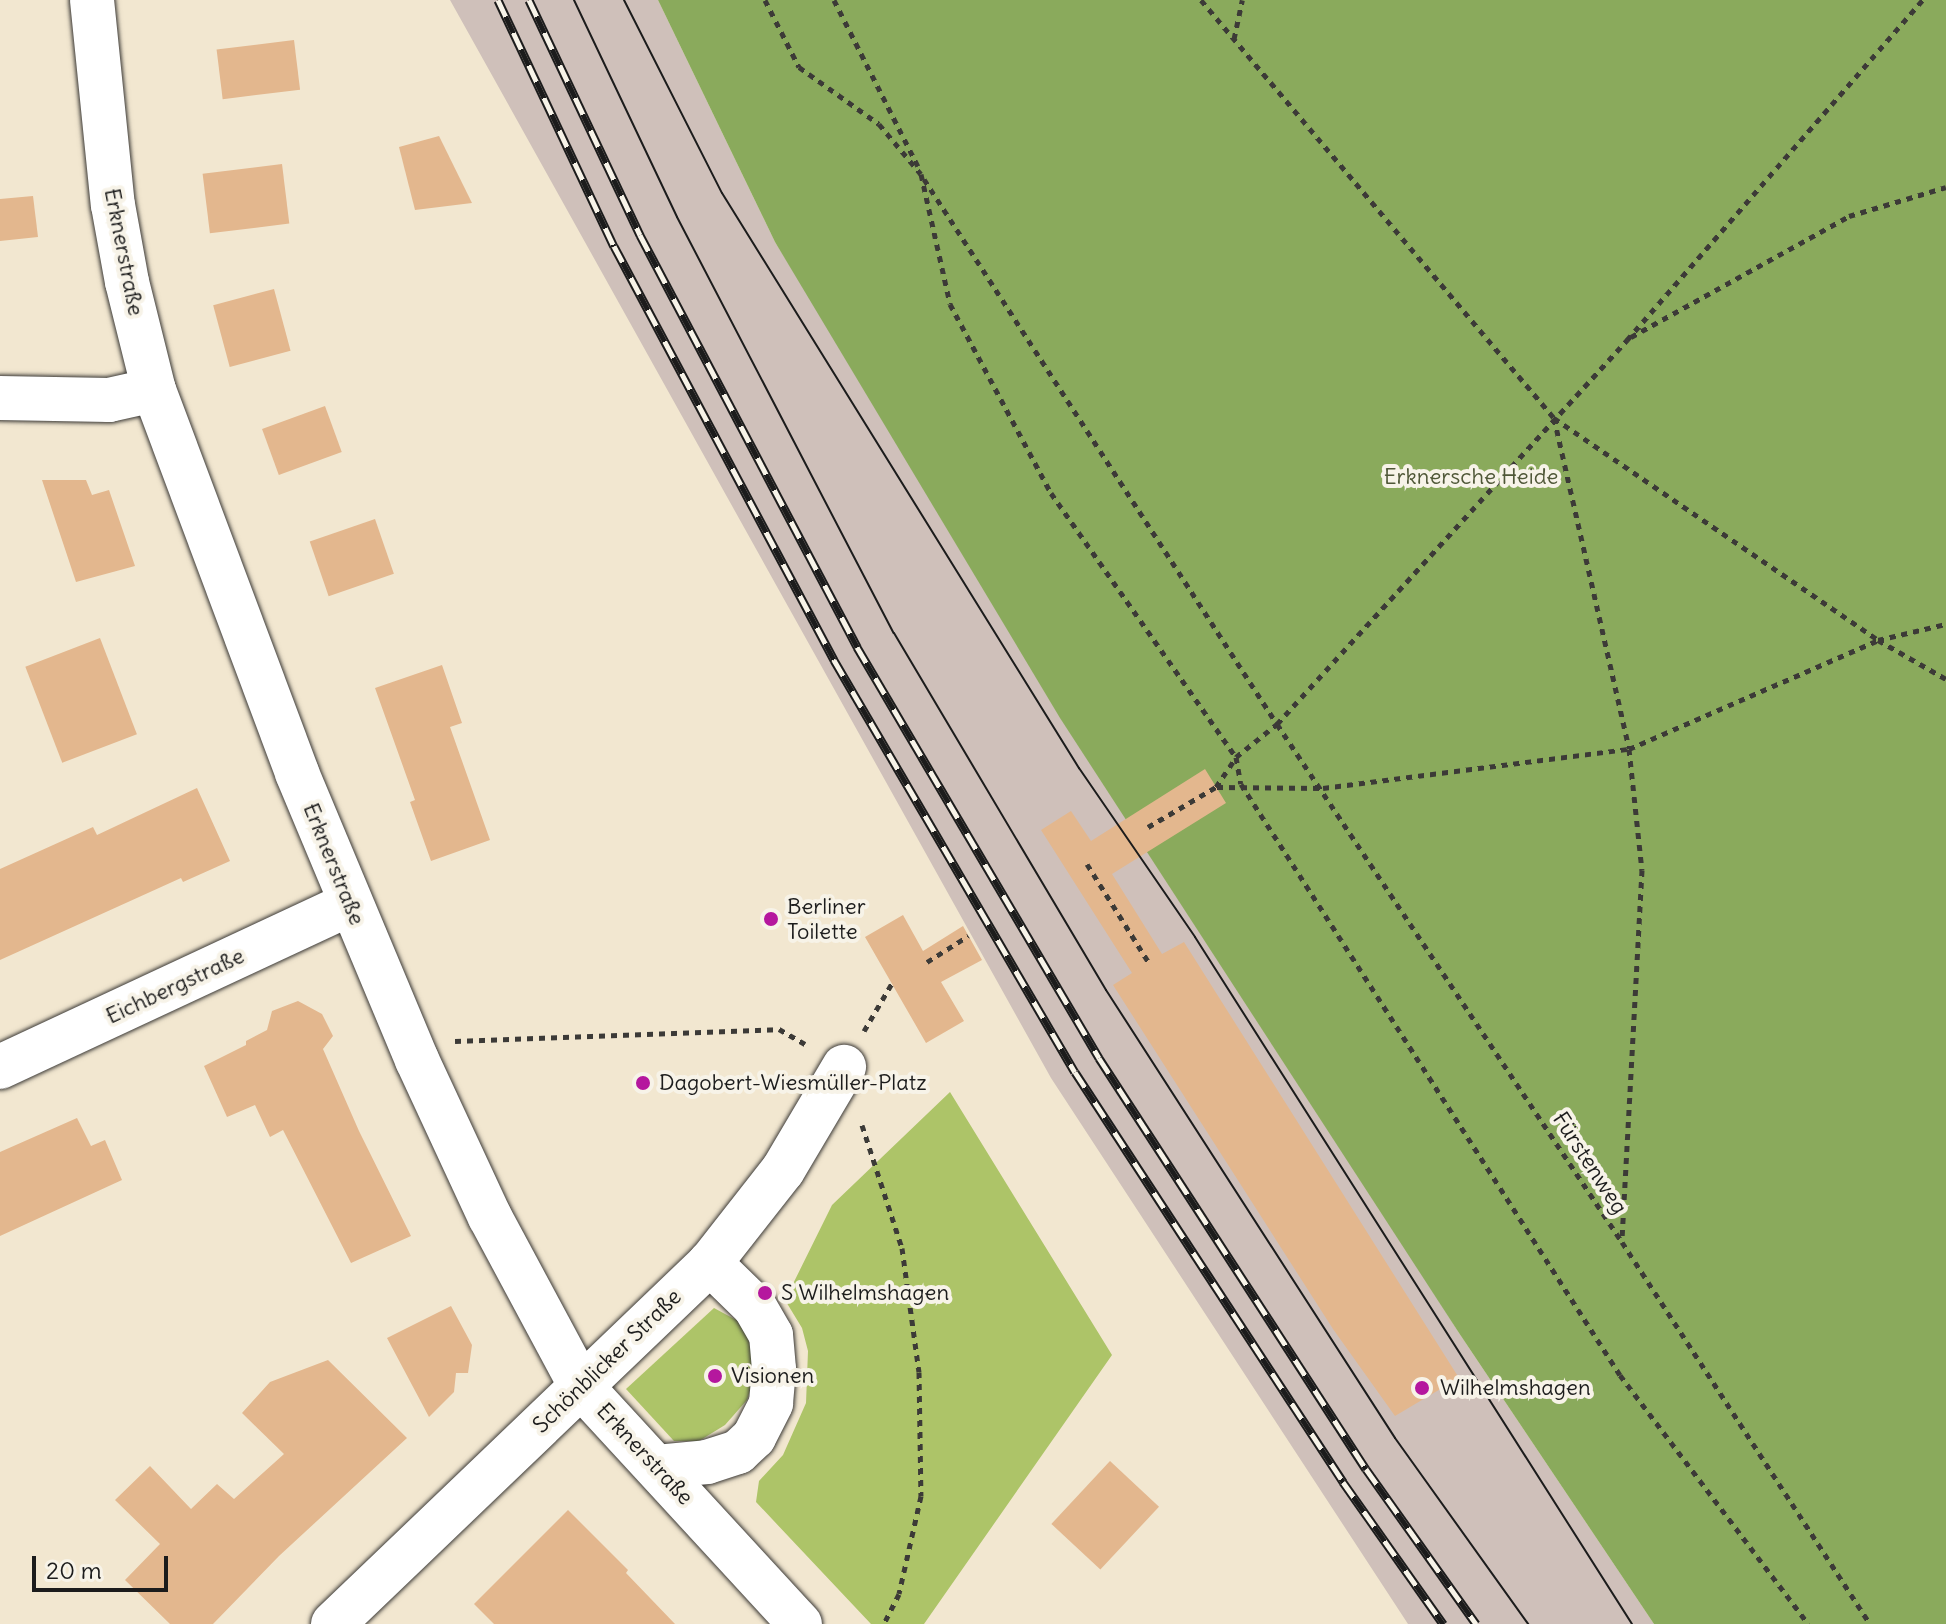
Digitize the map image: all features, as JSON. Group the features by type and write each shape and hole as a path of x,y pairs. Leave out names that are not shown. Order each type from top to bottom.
{"street":[{"name":"Erknerstraße","path":"92,0 113,205 127,282 154,390 225,586 349,904 417,1060 490,1217 580,1385 800,1624"},
{"path":"0,398 109,400 154,390"},
{"name":"Eichbergstraße","path":"0,1067 349,904"},
{"name":"Schönblicker Straße","path":"333,1624 710,1263 783,1170 844,1067"},
{"path":"657,1467 707,1462 738,1452 754,1437 771,1403 774,1369 771,1335 754,1306 710,1263"}],"path":[{"path":"765,0 799,67 879,124 921,174"},
{"path":"834,0 921,174 950,304 1051,493 1236,757 1241,784 1620,1375 1808,1624"},
{"path":"1201,0 1554,418 1878,640 1946,679"},
{"path":"1233,40 1242,0"},
{"path":"1216,787 1236,757 1277,724 1627,340 1923,0"},
{"name":"Fürstenweg","path":"921,174 1277,724 1323,788 1870,1624"},
{"path":"1627,340 1849,216 1946,187"},
{"path":"1554,418 1629,749 1642,870 1622,1242"},
{"path":"1148,827 1216,787 1241,784 1323,788 1629,749 1878,640 1946,624"},
{"path":"1087,864 1149,963"},
{"path":"927,962 968,936"},
{"path":"417,1060 455,1041 779,1029 844,1067 902,1248 919,1372 921,1496 899,1594 884,1624"}],"shaded area":[{"path":"450,0 658,0 775,242 1459,1333 1654,1624 1408,1624 1051,1078"}],"green space":[{"name":"Erknersche Heide","path":"658,0 1946,0 1946,1624 1654,1624 1459,1333 1060,718 775,242"},
{"path":"950,1092 1112,1355 924,1624 871,1624 756,1502 759,1481 783,1455 806,1403 808,1351 802,1328 785,1300 832,1205"},
{"path":"714,1308 738,1321 749,1338 755,1375 747,1400 725,1425 699,1441 674,1441 626,1389"}],"building":[{"path":"294,40 300,90 223,99 217,50"},
{"path":"439,136 472,203 415,210 399,147"},
{"path":"282,164 289,224 210,233 203,174"},
{"path":"33,196 38,237 0,241 0,199"},
{"path":"274,289 291,351 230,367 213,305"},
{"path":"325,406 342,452 279,475 262,429"},
{"path":"42,480 86,480 92,495 109,490 135,566 76,582"},
{"path":"375,519 394,574 329,596 310,541"},
{"path":"100,638 137,734 62,763 25,667"},
{"path":"442,665 462,723 450,727 490,840 431,861 410,802 415,800 375,688"},
{"path":"1205,769 1226,803 1112,874 1162,954 1184,942 1459,1378 1395,1416 1333,1329 1113,985 1132,973 1041,830 1071,811 1091,841"},
{"path":"197,788 230,861 183,882 181,878 0,960 0,869 93,827 97,835"},
{"path":"903,915 923,951 963,926 982,960 941,982 964,1021 926,1043 865,937"},
{"path":"298,1001 322,1014 333,1036 323,1049 411,1236 351,1263 283,1130 270,1137 255,1105 227,1117 204,1066 246,1045 246,1041 267,1030 272,1011"},
{"path":"77,1118 91,1146 105,1140 122,1180 0,1236 0,1152"},
{"path":"451,1306 472,1345 468,1373 456,1373 454,1392 429,1417 387,1338"},
{"path":"328,1360 407,1438 279,1556 213,1624 170,1624 125,1580 160,1544 115,1500 150,1466 191,1509 217,1484 234,1499 284,1454 242,1413 270,1382"},
{"path":"1110,1461 1159,1507 1100,1570 1051,1524"},
{"path":"568,1510 628,1570 626,1573 675,1624 494,1624 474,1604"}],"tram line":[{"path":"574,0 677,217 894,633 1106,990 1395,1438 1528,1624"},
{"path":"624,0 722,193 1079,768 1195,937 1632,1624"}],"railway":[{"path":"498,0 614,246 834,660 1075,1072 1343,1482 1443,1624"},
{"path":"529,0 640,235 857,647 1099,1058 1366,1469 1476,1624"}],"place":[{"name":"Berliner Toilette","path":"771,919"},
{"name":"Dagobert-Wiesmüller-Platz","path":"643,1083"},
{"name":"S Wilhelmshagen","path":"765,1293"},
{"name":"Visionen","path":"715,1376"},
{"name":"Wilhelmshagen","path":"1422,1388"}]}
